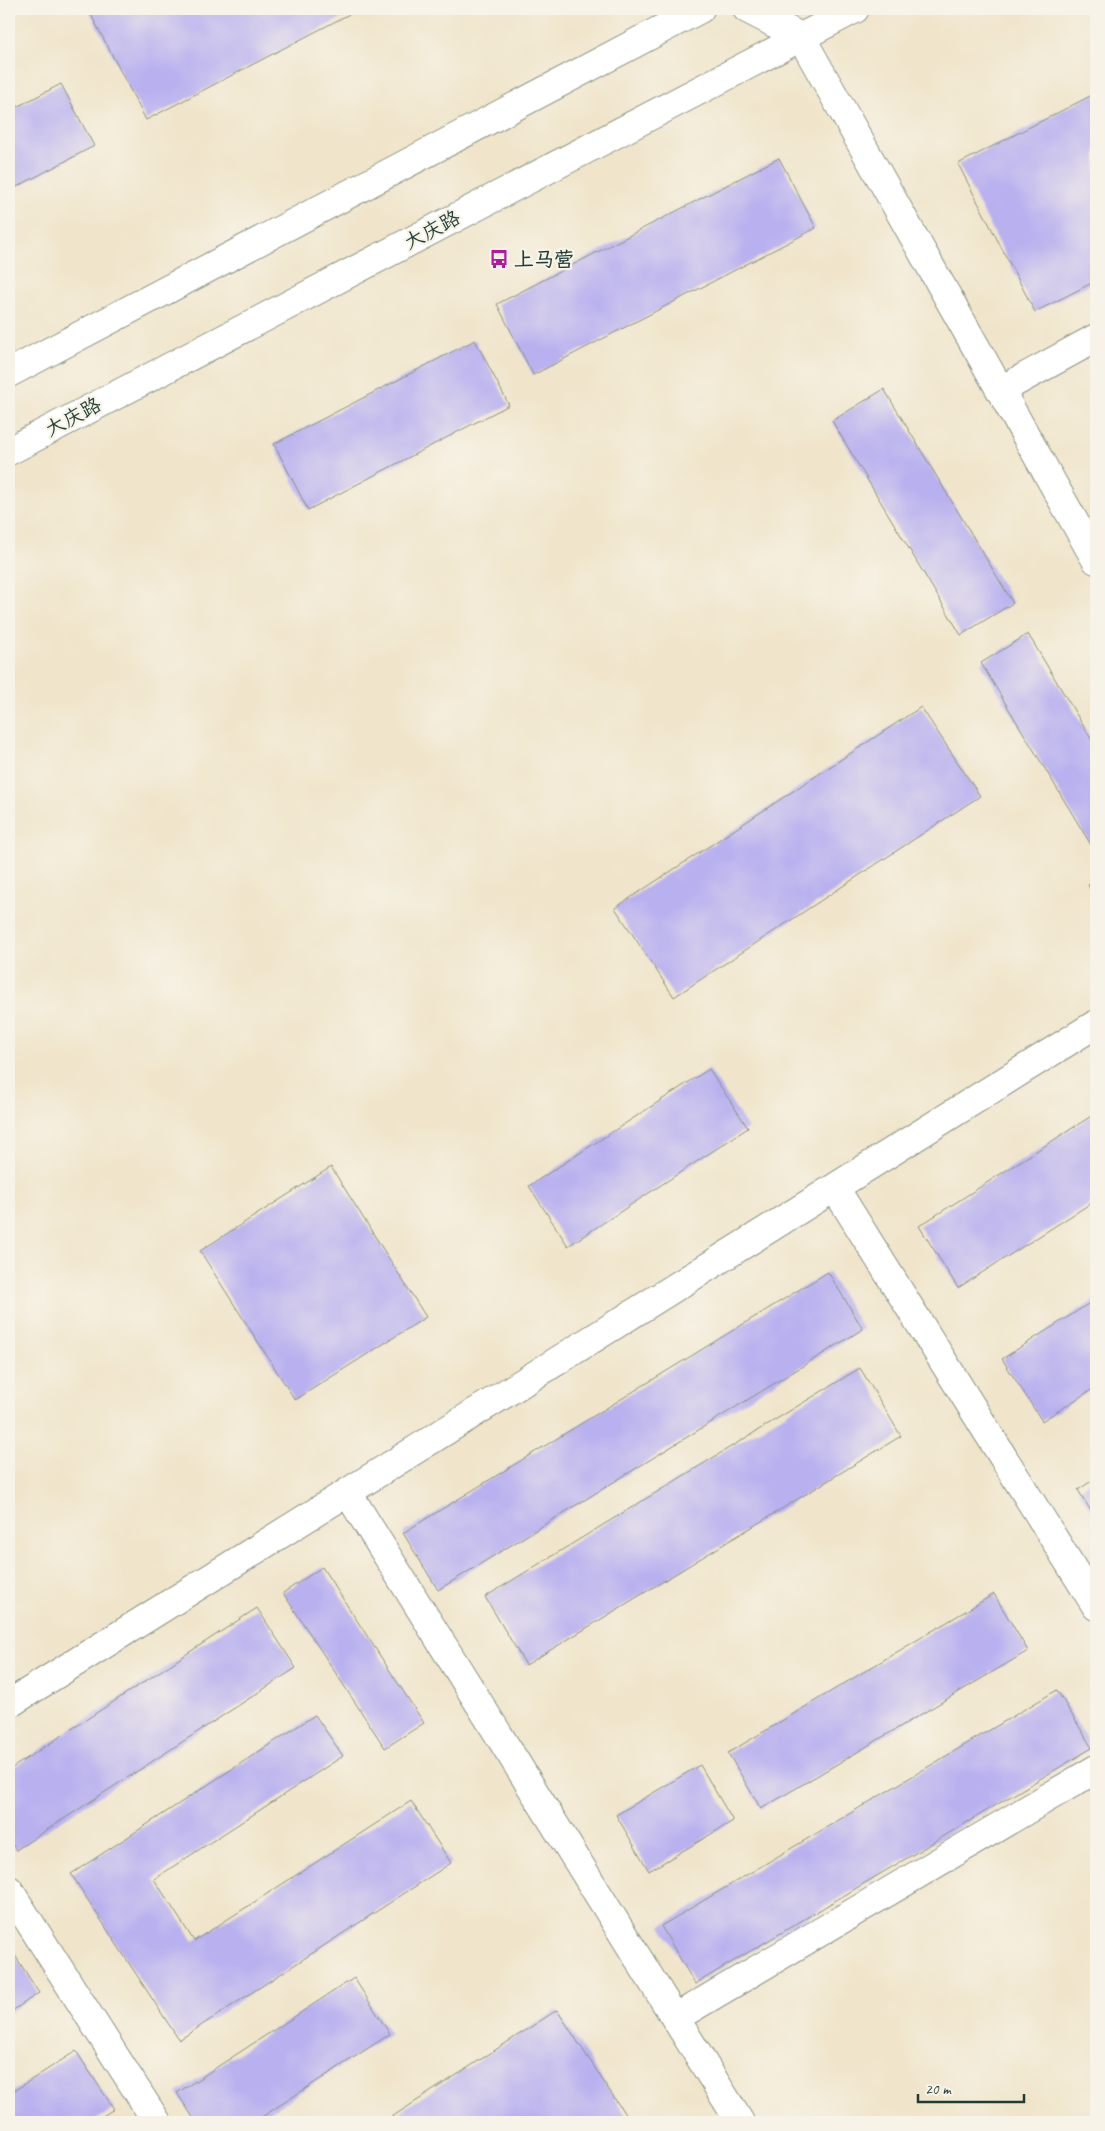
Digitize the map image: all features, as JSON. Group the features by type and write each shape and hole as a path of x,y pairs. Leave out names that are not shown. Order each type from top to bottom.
{"street":[{"path":"9,373 700,9"},
{"path":"747,9 801,37 1096,560"},
{"name":"大庆路","path":"9,451 855,9"},
{"path":"1001,390 1096,338"},
{"path":"9,1704 1096,1024"},
{"path":"835,1188 1096,1606"},
{"path":"348,1492 740,2122"},
{"path":"676,2018 1096,1769"},
{"path":"9,1890 156,2122"}],"building":[{"path":"88,9 359,9 146,120"},
{"path":"61,84 94,146 9,191 9,111"},
{"path":"1096,93 1096,281 1035,312 958,164"},
{"path":"779,158 816,228 533,375 497,304"},
{"path":"475,340 509,405 308,510 274,444"},
{"path":"884,389 1013,603 961,635 832,421"},
{"path":"1028,634 1096,747 1096,853 981,663"},
{"path":"921,707 980,796 674,997 615,908"},
{"path":"1096,880 1096,899 1088,885"},
{"path":"709,1069 748,1128 568,1246 529,1186"},
{"path":"1096,1113 1096,1200 958,1288 919,1226"},
{"path":"331,1167 426,1317 295,1400 200,1251"},
{"path":"828,1272 863,1329 438,1590 403,1533"},
{"path":"1096,1299 1096,1387 1042,1421 1002,1359"},
{"path":"860,1368 901,1436 526,1665 485,1597"},
{"path":"1096,1478 1096,1519 1078,1490"},
{"path":"322,1567 424,1723 385,1748 283,1593"},
{"path":"994,1594 1028,1651 761,1809 728,1753"},
{"path":"257,1608 296,1668 16,1850 9,1840 9,1770"},
{"path":"1057,1690 1092,1748 695,1984 661,1926"},
{"path":"315,1715 343,1756 154,1879 194,1941 411,1801 451,1863 179,2040 71,1874"},
{"path":"700,1765 733,1821 649,1871 616,1815"},
{"path":"9,1946 39,1993 9,2013"},
{"path":"354,1978 390,2034 254,2122 196,2122 177,2093"},
{"path":"557,2010 630,2122 384,2122"},
{"path":"76,2051 114,2109 93,2122 9,2122 9,2094"}],"place":[{"name":"上马营","path":"499,259"}]}
